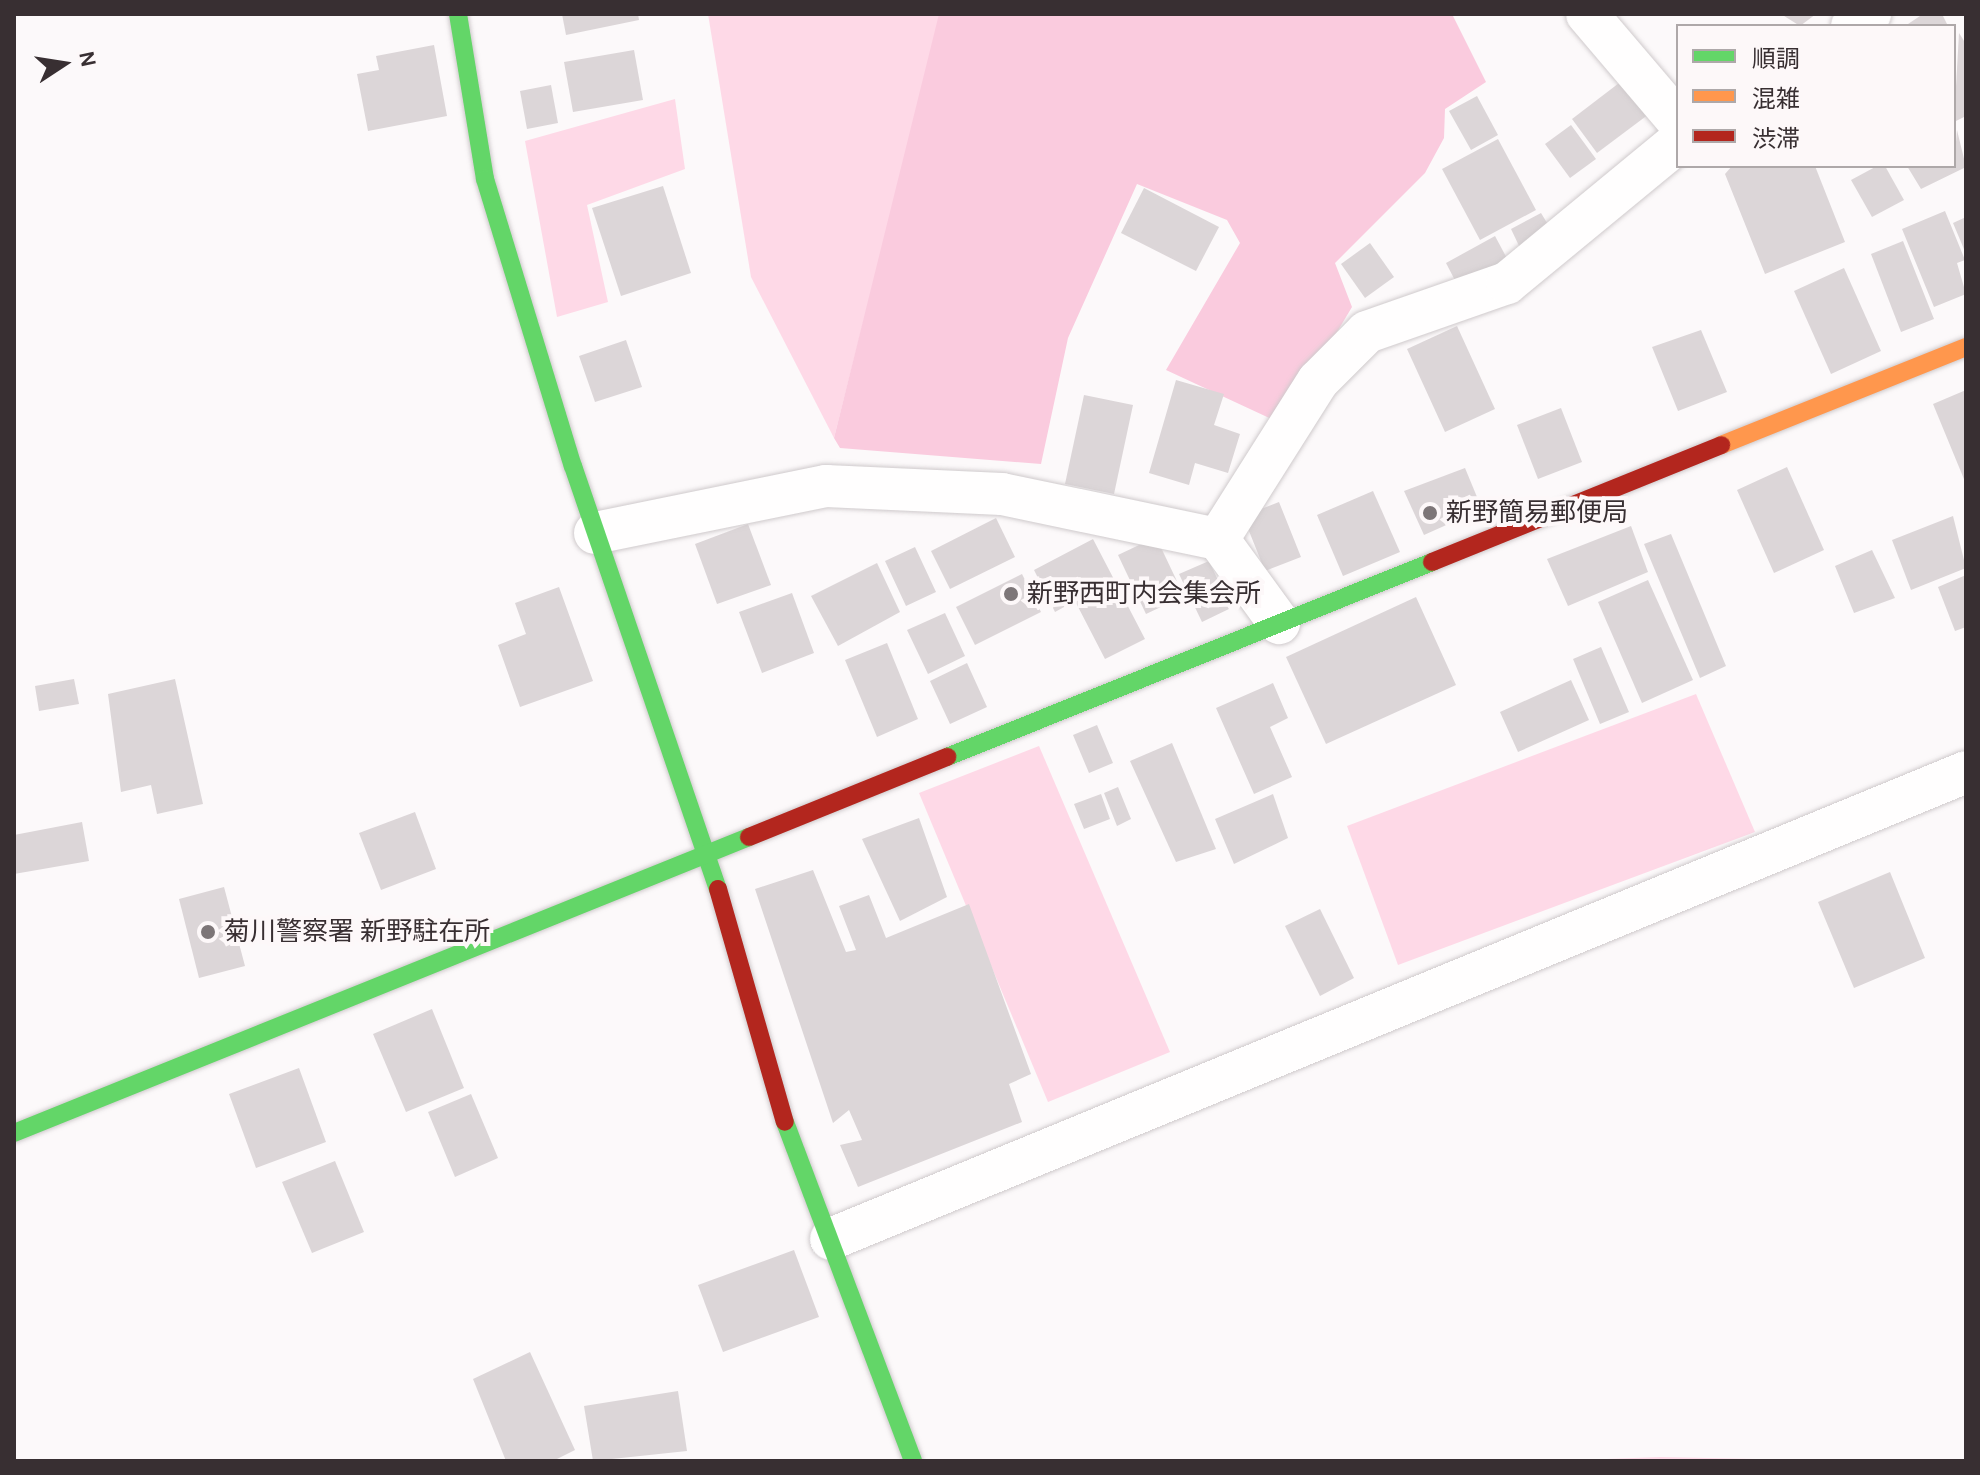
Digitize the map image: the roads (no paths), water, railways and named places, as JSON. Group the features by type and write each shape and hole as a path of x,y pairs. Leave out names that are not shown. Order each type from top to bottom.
{"street":[{"path":"458,14 485,179 595,533 707,852 782,1114 913,1461"},
{"path":"1587,14 1676,119"},
{"path":"1218,539 1318,381 1367,332 1507,283 1676,144"},
{"path":"14,1133 1966,347"},
{"path":"595,533 826,486 1002,494 1218,539 1279,623"},
{"path":"831,1239 1966,772"}],"place":[{"name":"新野簡易郵便局","path":"1430,513"},
{"name":"新野西町内会集会所","path":"1011,594"},
{"name":"菊川警察署 新野駐在所","path":"208,932"}]}
